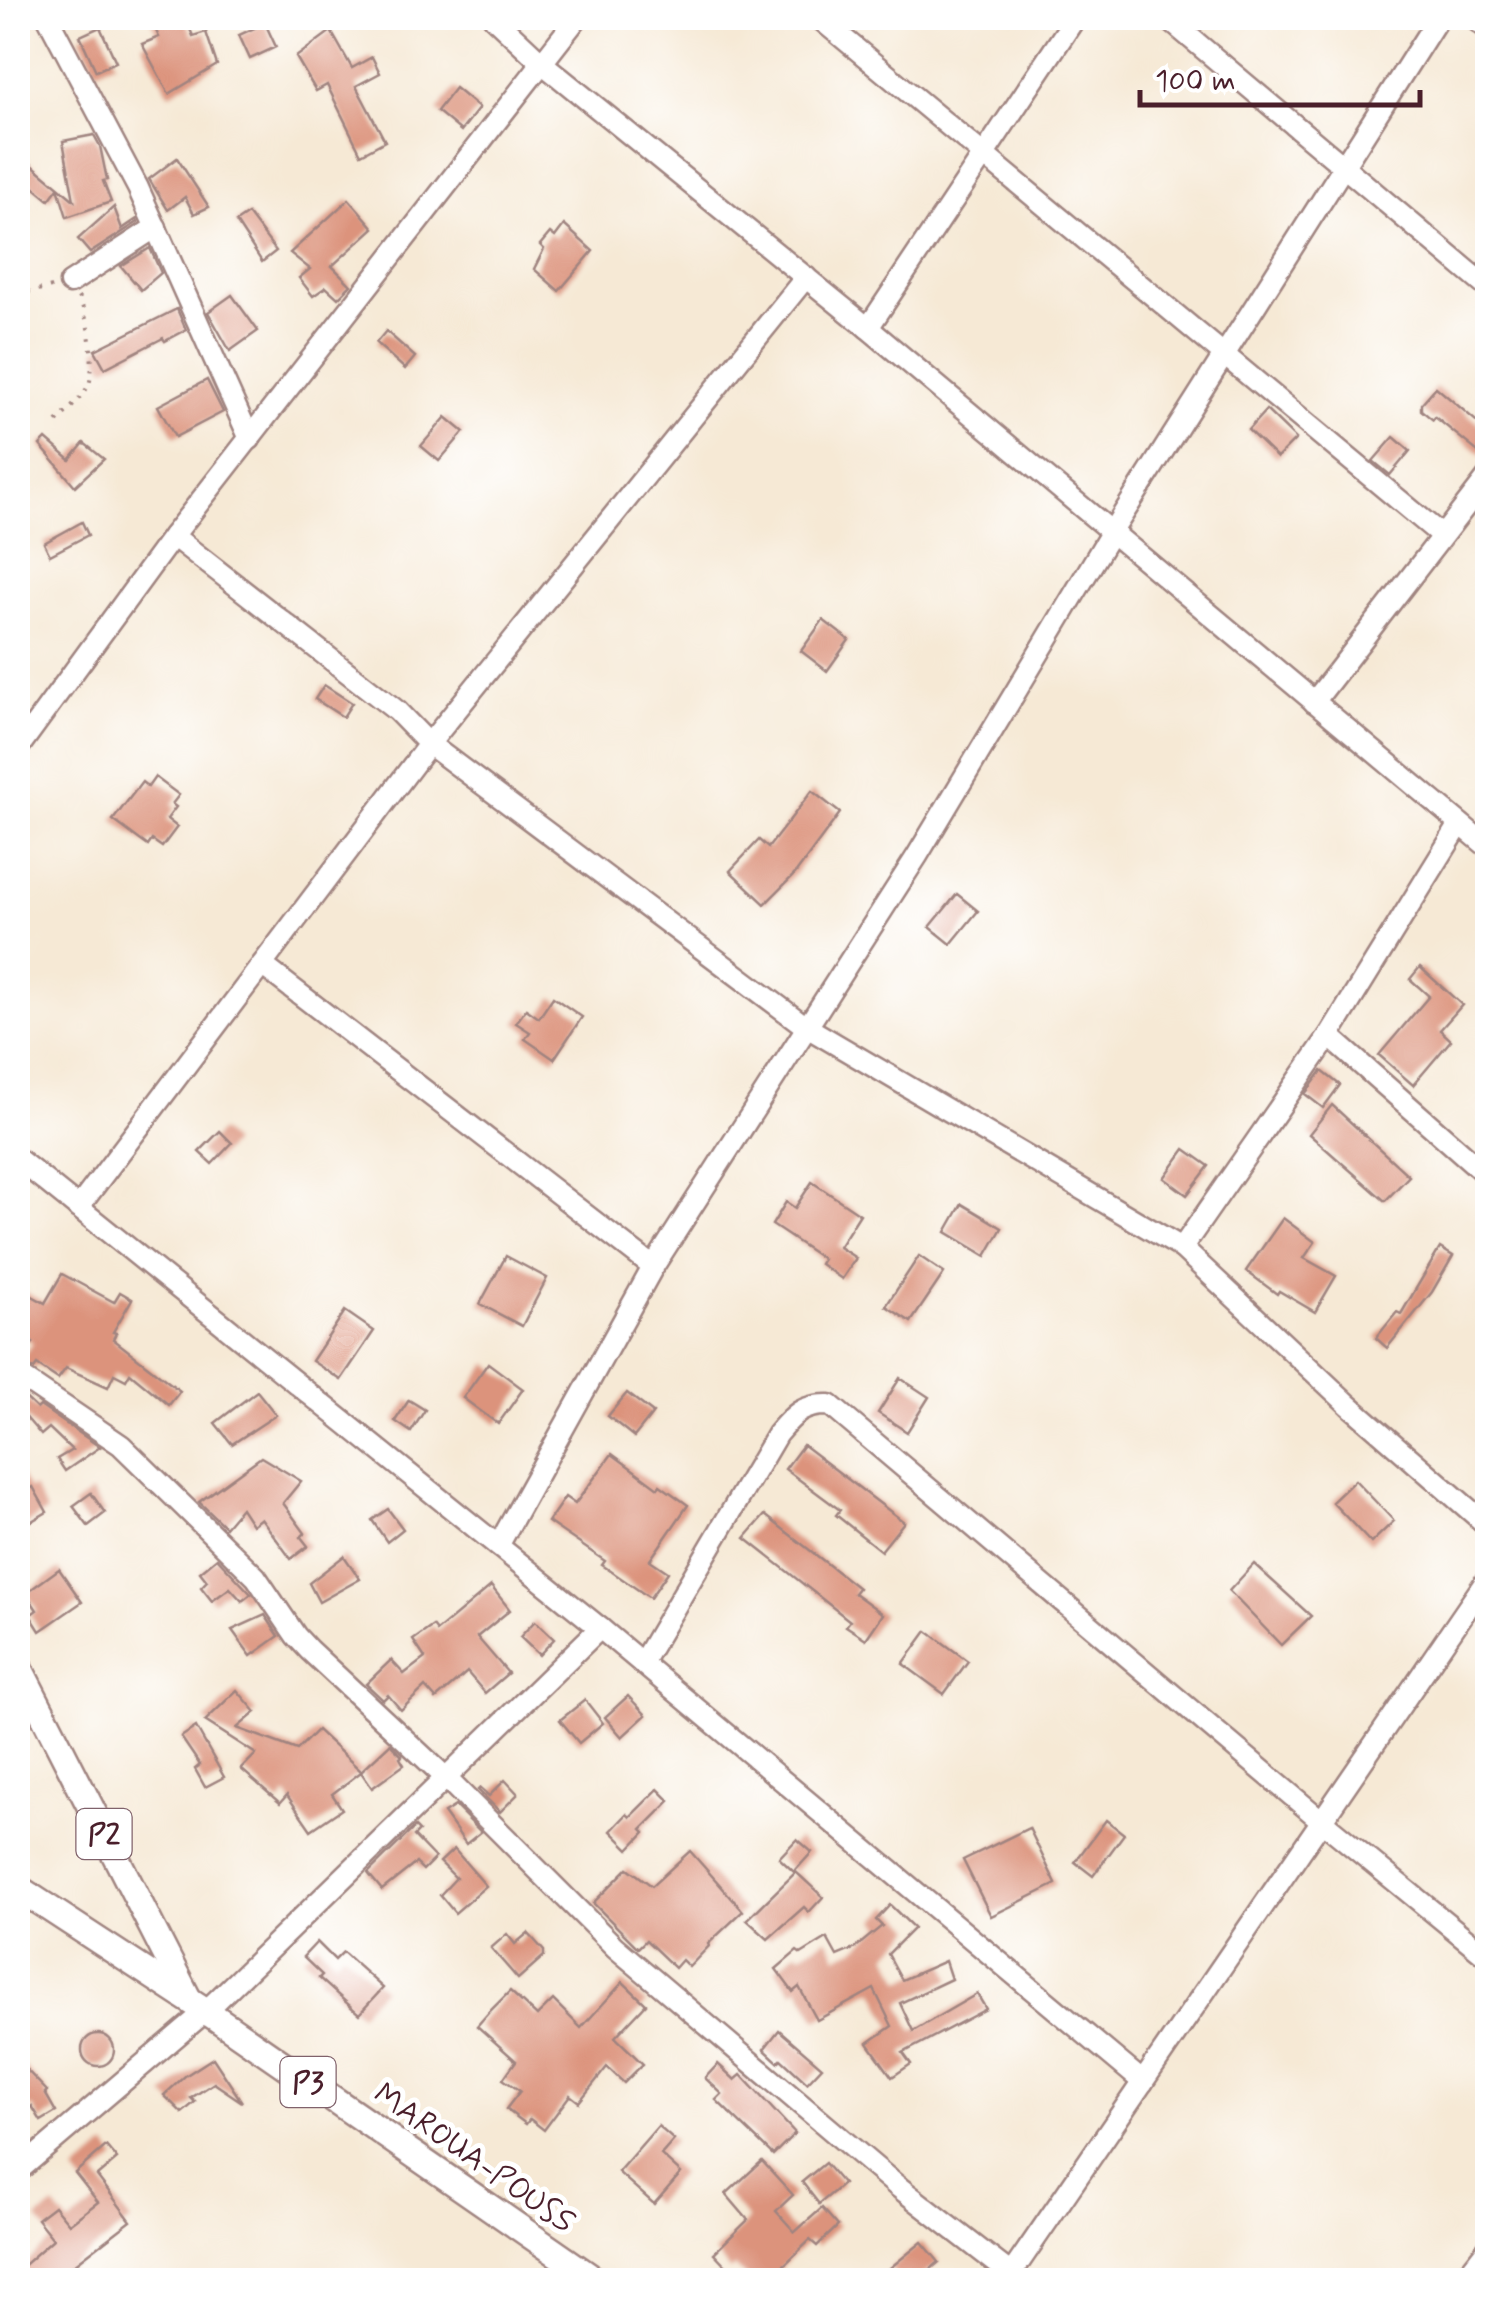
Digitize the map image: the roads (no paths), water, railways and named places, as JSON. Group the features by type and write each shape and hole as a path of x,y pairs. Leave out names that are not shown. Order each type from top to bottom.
{"main road":[{"name":"P2","path":"18,1665 198,2007"},
{"name":"MAROUA-POUSS","path":"18,1888 596,2280"}],"street":[{"path":"48,18 156,228 250,439"},
{"path":"494,18 542,63 868,328 1488,848"},
{"path":"18,748 173,536 577,18"},
{"path":"818,18 1441,535"},
{"path":"868,328 1075,18"},
{"path":"1167,18 1488,288"},
{"path":"498,1546 653,1267 916,856 1112,533 1438,18"},
{"path":"1473,18 1488,30"},
{"path":"70,283 156,228"},
{"path":"78,1208 429,744 806,277"},
{"path":"1314,702 1488,477"},
{"path":"173,536 397,711 429,744 805,1026 1182,1248 1350,1405 1488,1526"},
{"path":"1182,1248 1329,1036 1460,824"},
{"path":"262,965 653,1267"},
{"path":"1329,1036 1488,1176"},
{"path":"18,1158 600,1628 1142,2082"},
{"path":"18,1375 122,1445 256,1577 296,1636 445,1776 615,1947 1009,2277 1488,1578"},
{"path":"642,1663 777,1434 796,1410 812,1404 830,1405 1488,1957"},
{"path":"18,2172 600,1628"},
{"path":"1463,2280 1488,2248"}]}
